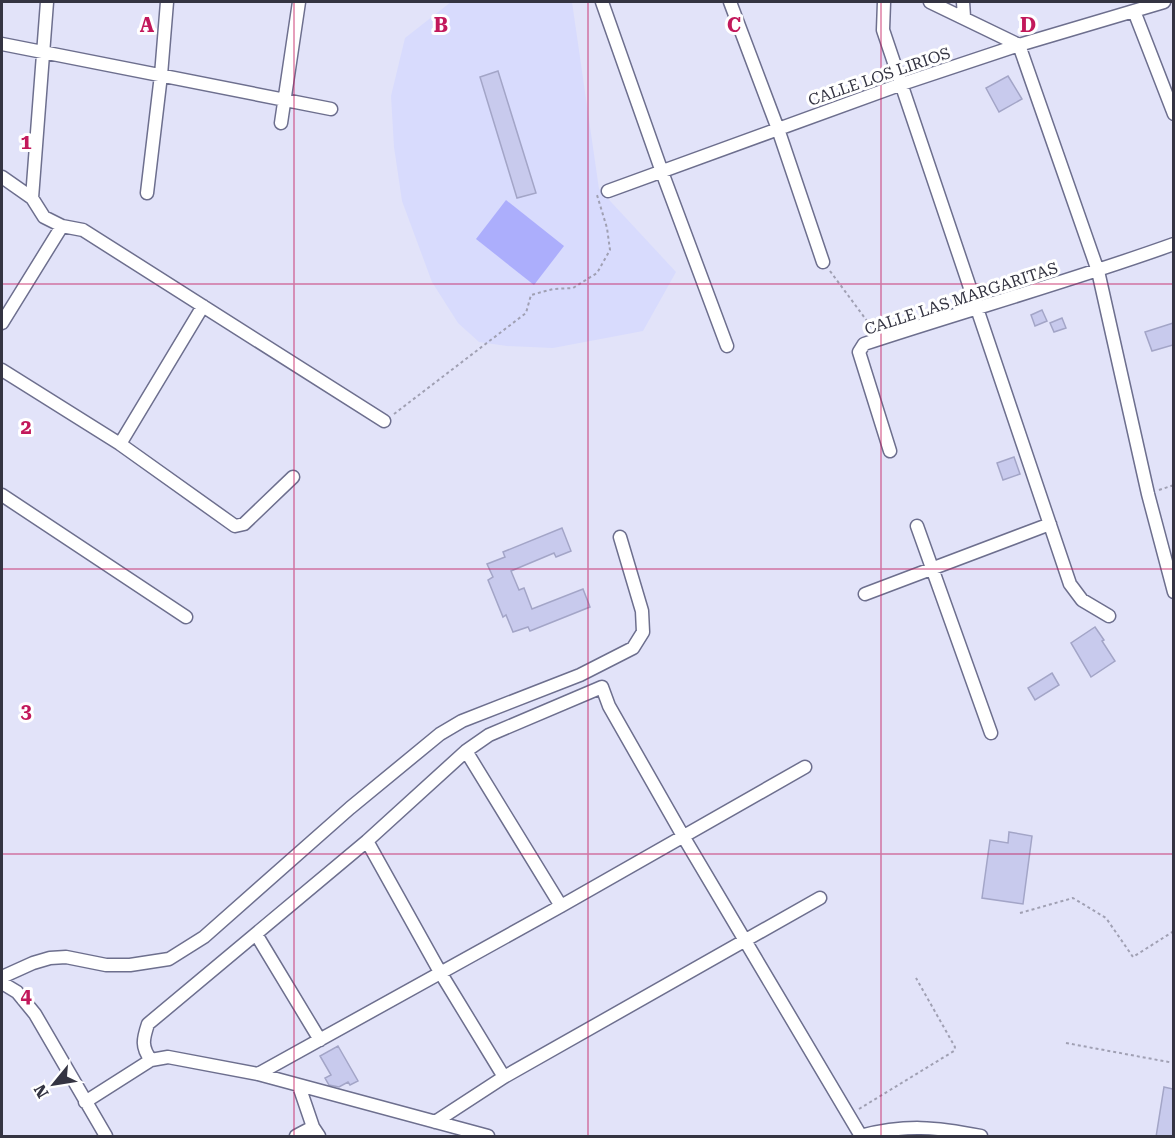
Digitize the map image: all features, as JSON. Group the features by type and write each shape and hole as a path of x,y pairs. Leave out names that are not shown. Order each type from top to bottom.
{"street":[{"path":"32,198 47,2"},
{"path":"147,193 167,2"},
{"path":"281,123 299,2"},
{"path":"602,2 662,172 728,346"},
{"path":"730,2 823,262"},
{"path":"884,2 883,30 1070,584 1082,600 1108,616"},
{"path":"930,2 1019,45 1098,271 1148,494 1173,592"},
{"path":"963,2 964,17"},
{"name":"CALLE LOS LIRIOS","path":"608,191 902,84 1019,45 1164,2"},
{"path":"1134,11 1173,114"},
{"path":"2,44 331,108"},
{"path":"2,177 32,198 44,216 62,226 83,230 384,421"},
{"path":"2,323 62,226"},
{"name":"CALLE LAS MARGARITAS","path":"890,451 859,352 864,345 1098,271 1173,244"},
{"path":"120,444 203,306"},
{"path":"2,370 120,444 235,526 244,524 293,477"},
{"path":"2,495 186,617"},
{"path":"865,594 1050,524"},
{"path":"917,526 991,734"},
{"path":"2,977 50,958 66,957 106,965 140,964 169,959 204,937 350,808 440,734 462,721 580,675 633,648 643,632 642,611 620,537"},
{"path":"151,1060 142,1041 148,1024 367,841 466,751 489,735 602,687 609,705 683,836 860,1136 905,1127 944,1129 981,1137"},
{"path":"466,751 561,906"},
{"path":"258,1074 561,906 805,766"},
{"path":"367,841 440,972 504,1077"},
{"path":"435,1122 504,1077 820,897"},
{"path":"256,934 320,1040"},
{"path":"2,983 17,992 35,1014 106,1137"},
{"path":"85,1102 151,1060 168,1057 258,1074 488,1137"},
{"path":"296,1137 316,1132 299,1086"}],"path":[{"path":"384,421 526,313 531,295 553,289 573,288 597,273 610,250 608,228 596,196 608,191"},
{"path":"823,262 880,339"},
{"path":"1148,494 1173,485"},
{"path":"1020,913 1073,898 1106,918 1133,957 1173,931"},
{"path":"849,1115 954,1051 955,1047 916,978"},
{"path":"1066,1043 1173,1063"}],"shaded area":[{"path":"451,2 572,2 599,189 676,272 643,331 553,348 479,342 458,323 432,282 402,201 394,147 391,96 405,38"},
{"path":"506,200 564,246 534,285 476,239"}],"building":[{"path":"498,71 536,193 517,198 480,77"},
{"path":"1008,76 1022,99 999,112 986,88"},
{"path":"1042,310 1047,321 1035,326 1031,315"},
{"path":"1062,318 1066,328 1054,332 1050,323"},
{"path":"1173,323 1173,345 1152,351 1145,332"},
{"path":"1014,457 1020,474 1003,480 997,463"},
{"path":"562,528 571,551 556,557 554,553 511,571 519,590 524,588 532,609 583,589 590,607 530,631 528,627 513,632 506,615 503,617 488,580 493,577 487,564 505,557 503,552"},
{"path":"1095,627 1115,661 1091,677 1071,643"},
{"path":"1052,673 1059,685 1035,700 1028,688"},
{"path":"1009,832 1032,836 1023,904 982,898 990,840 1008,843"},
{"path":"338,1046 358,1081 350,1085 348,1082 339,1087 329,1085 325,1078 331,1075 320,1056"},
{"path":"1164,1087 1173,1089 1173,1137 1156,1137"}]}
